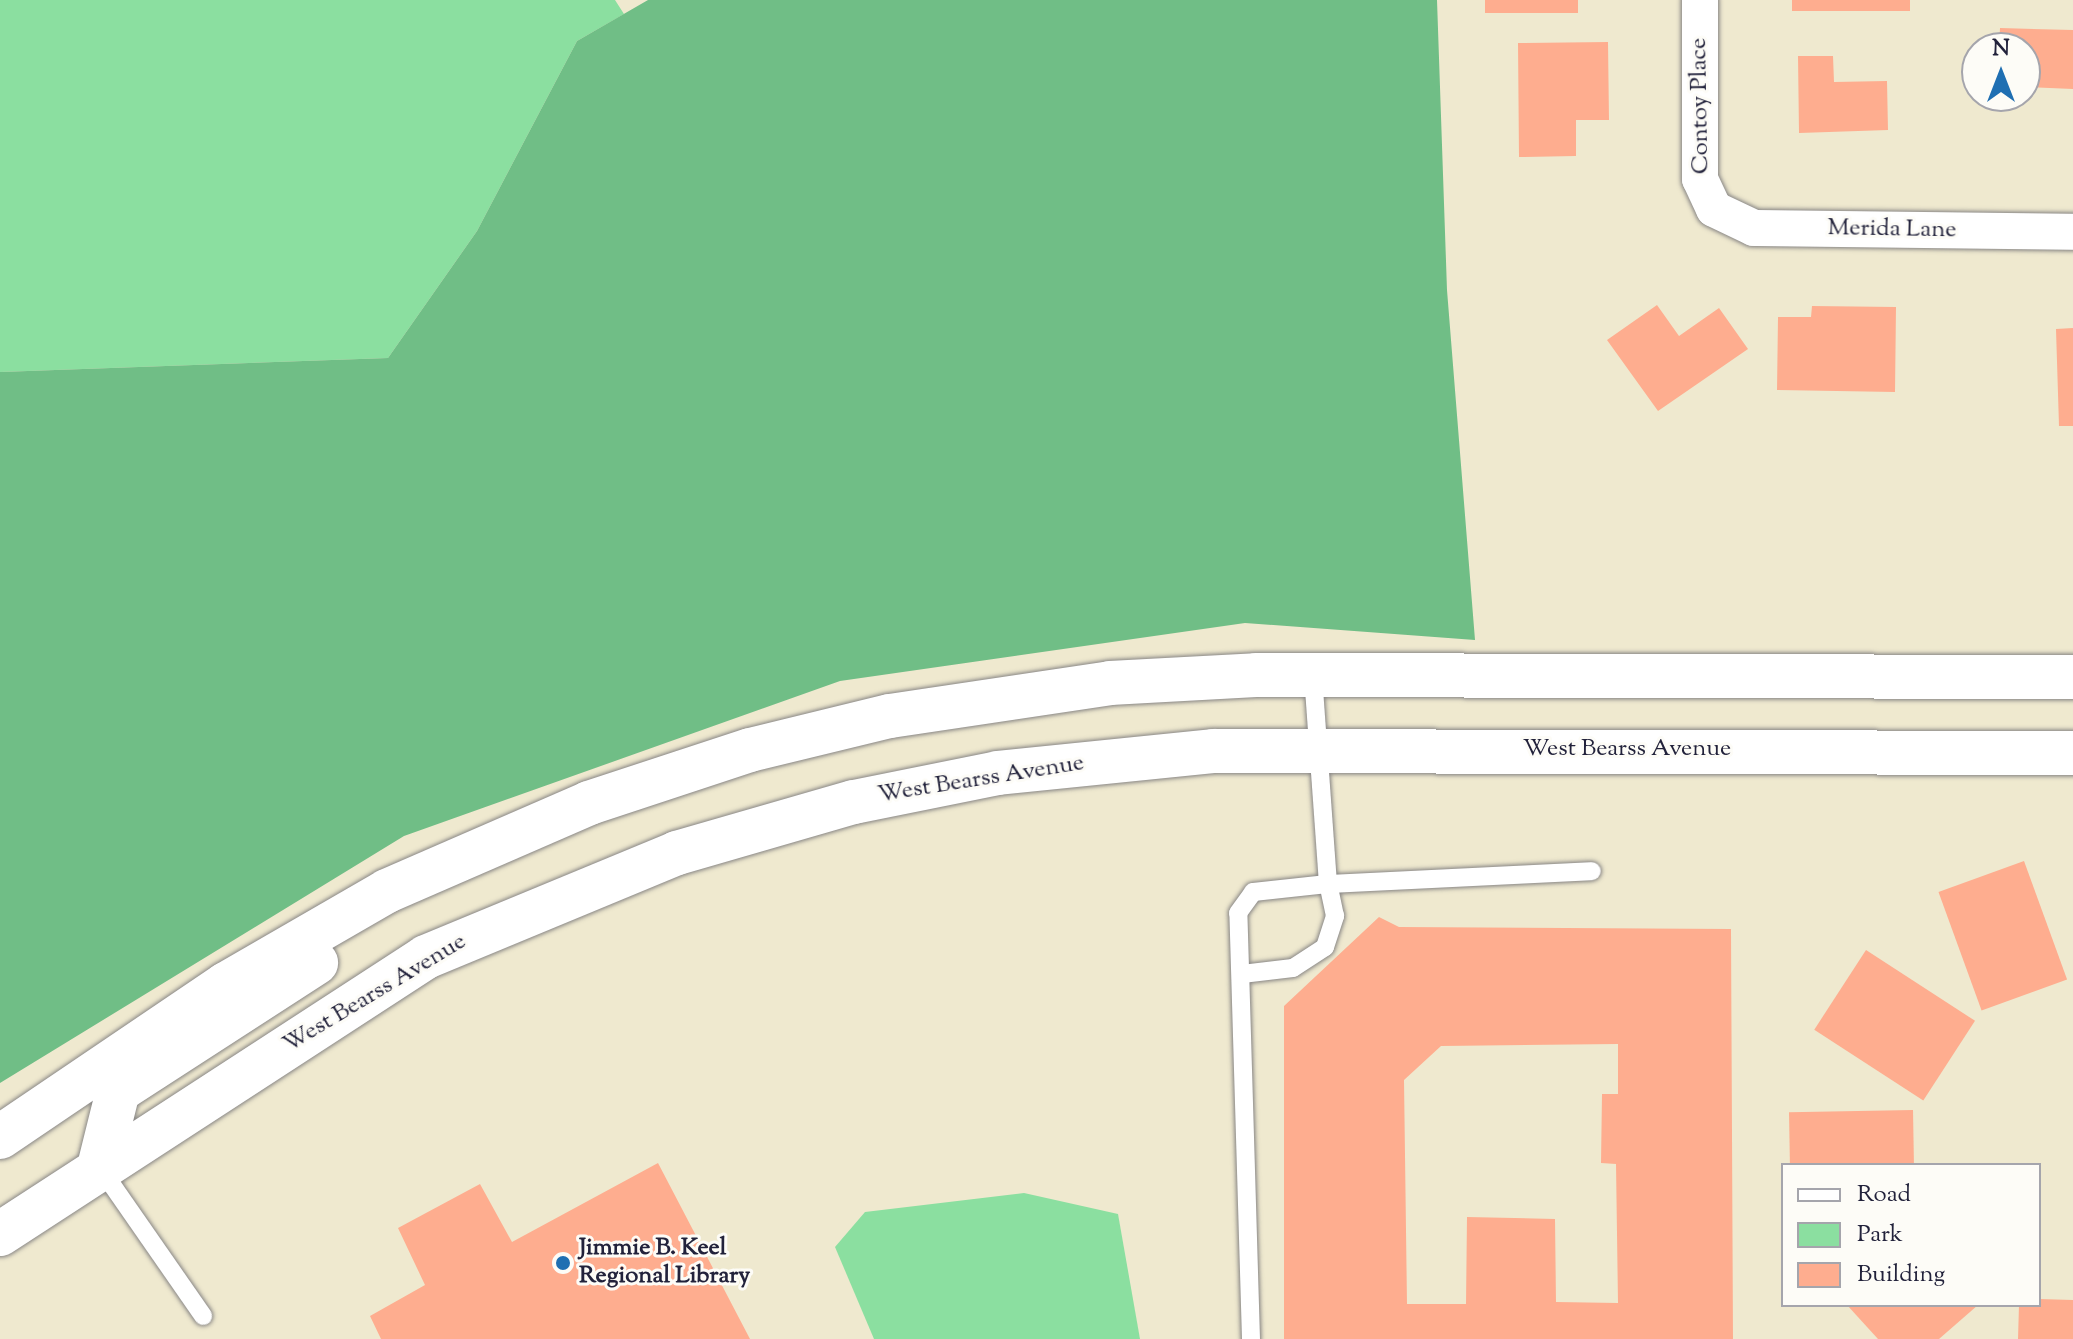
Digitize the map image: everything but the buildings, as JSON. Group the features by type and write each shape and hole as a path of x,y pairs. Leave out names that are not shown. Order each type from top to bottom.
{"main road":[{"path":"0,1137 226,984 387,891 589,803 806,735 1040,692 1313,673 2073,677"},
{"name":"West Bearss Avenue","path":"0,1234 426,957 677,853 854,802 998,773 1213,751 2073,753"},
{"path":"99,1167 118,1091 351,940 387,891"}],"street":[{"name":"Contoy Place","path":"1700,0 1700,179 1714,209"},
{"name":"Merida Lane","path":"1714,209 1754,228 2073,232"}],"lane":[{"path":"1242,974 1293,968 1325,947 1335,927 1328,884 1313,673"},
{"path":"1251,1339 1241,899 1328,884 1592,871"},
{"path":"99,1167 203,1316"}],"green space":[{"path":"0,0 615,0 624,14 577,41 477,231 388,358 0,372"},
{"path":"648,0 1437,0 1447,290 1475,640 1245,623 840,681 404,836 0,1083 0,372 388,358 477,231 577,41"},
{"path":"1024,1193 1118,1214 1140,1339 874,1339 835,1247 865,1212"}],"place":[{"name":"Jimmie B. Keel Regional Library","path":"563,1263"}]}
